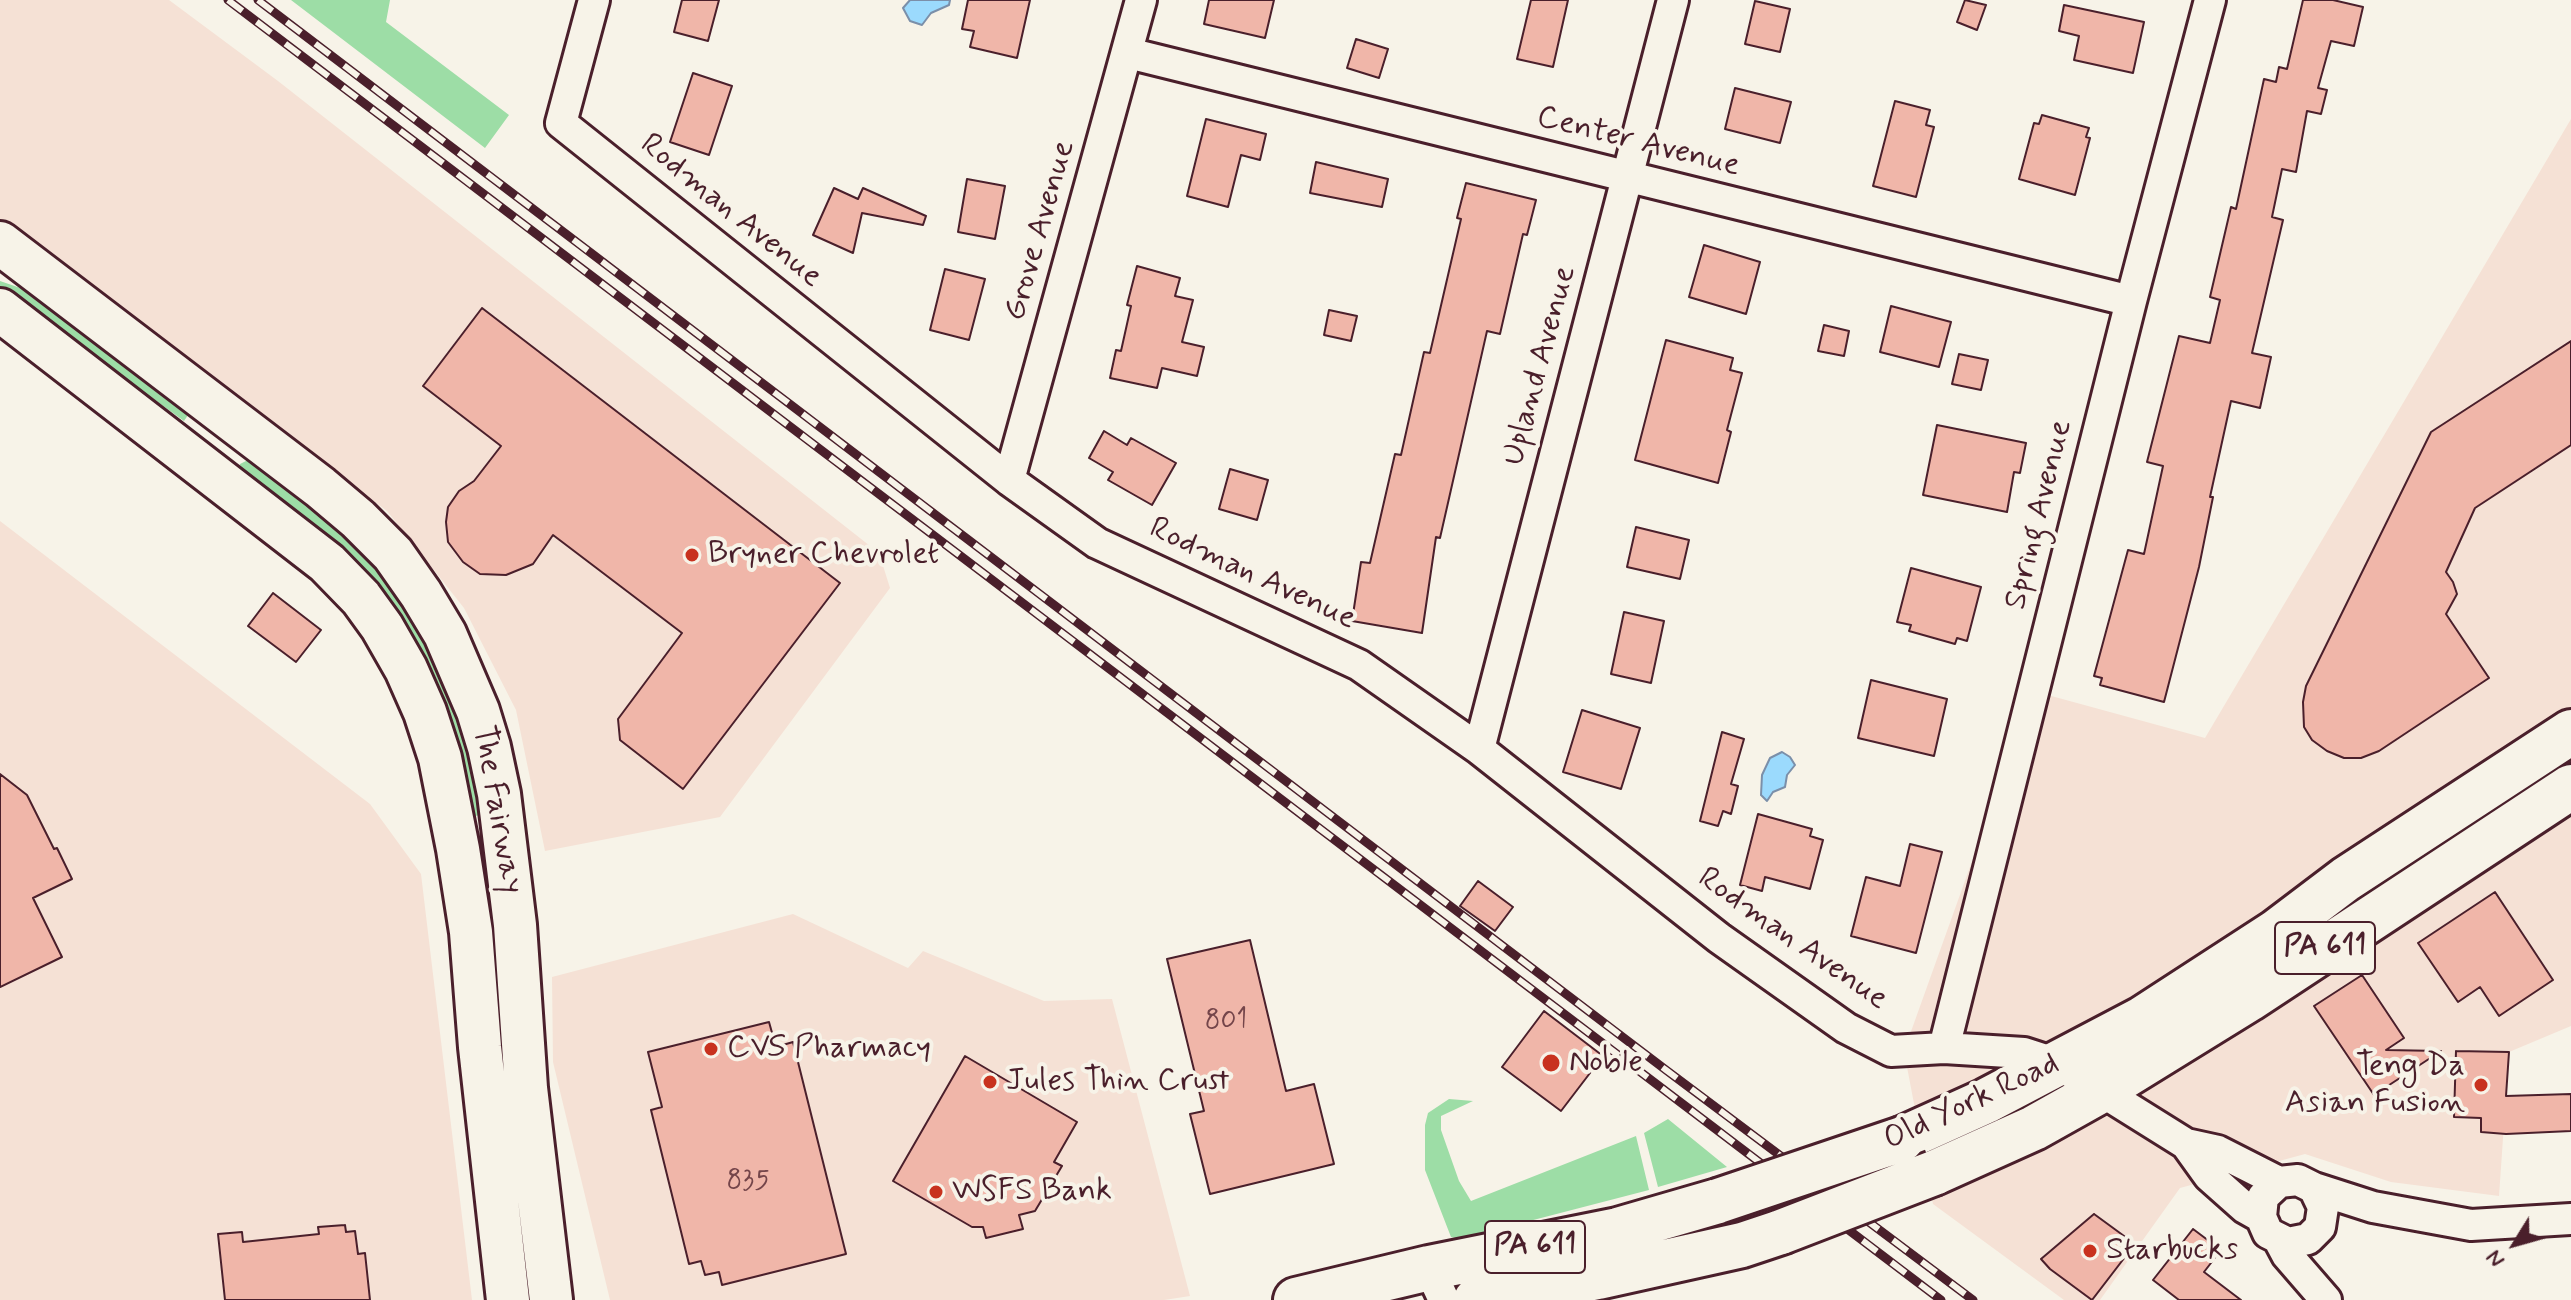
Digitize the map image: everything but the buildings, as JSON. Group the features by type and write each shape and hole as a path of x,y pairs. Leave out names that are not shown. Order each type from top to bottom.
{"highway":[{"name":"Old York Road","path":"1296,1300 1437,1284 1718,1201 1902,1139 1986,1101 2142,1019 2276,932 2346,879 2571,732"},
{"name":"Old York Road","path":"1476,1300 1619,1285 1816,1221 2034,1128 2249,999 2571,787"}],"main road":[{"name":"The Fairway","path":"0,243 320,487 393,554 445,634 478,711 499,794 510,879 526,1088 551,1300"},
{"name":"The Fairway","path":"0,310 307,545 361,598 390,641 425,712 449,796 471,932 480,1047 508,1300"},
{"path":"203,464 235,422"}],"street":[{"name":"Rodman Avenue","path":"594,0 561,123 1009,480 1097,543 1359,665 1479,749 1719,938 1846,1028 1891,1051 1944,1048 2024,1053 2058,1064 2186,1144"},
{"name":"Grove Avenue","path":"1009,480 1141,0"},
{"name":"Upland Avenue","path":"1479,749 1673,0"},
{"name":"Spring Avenue","path":"1944,1048 2131,301 2210,0"},
{"name":"Center Avenue","path":"1128,53 2131,301"},
{"path":"2186,1144 2218,1151 2279,1182"},
{"path":"2186,1144 2209,1176 2245,1208 2292,1230 2357,1208 2373,1207"},
{"path":"2326,1300 2307,1253 2292,1230 2263,1197 2279,1182 2294,1179 2373,1207 2471,1225 2571,1219"},
{"path":"2292,1230 2324,1212 2314,1188"}],"shaded area":[{"path":"0,0 169,0 278,81 879,553 890,588 720,817 545,851 516,710 464,608 387,511 0,222"},
{"path":"2571,119 2571,1026 2509,1052 2499,1196 2391,1182 2305,1154 2180,1188 2100,1300 2064,1300 1933,1204 1904,1051 2033,691 2205,738"},
{"path":"0,521 370,804 421,874 472,1300 0,1300"},
{"path":"793,914 908,968 923,951 1044,1001 1112,999 1190,1296 1164,1300 610,1300 553,1062 552,977"}],"green space":[{"path":"291,0 390,0 386,22 509,115 485,148"},
{"path":"0,281 35,293 190,412 184,421 130,382 97,373 0,299"},
{"path":"250,459 344,533 380,571 429,640 463,719 483,815 474,816 457,784 447,741 238,473 240,464"},
{"path":"1449,1099 1473,1101 1441,1116 1441,1130 1459,1181 1471,1201 1636,1136 1649,1190 1460,1239 1451,1237 1425,1170 1428,1113"},
{"path":"1668,1119 1727,1167 1658,1187 1644,1133"}],"water":[{"path":"910,0 950,0 949,5 931,13 922,25 910,21 903,8"},
{"path":"1782,752 1795,765 1787,775 1785,787 1773,792 1767,801 1761,795 1762,775 1770,758"}],"railway":[{"path":"228,0 1941,1300"},
{"path":"258,0 1973,1300"}],"place":[{"name":"Bryner Chevrolet","path":"692,555"},
{"name":"CVS Pharmacy","path":"711,1049"},
{"name":"Noble","path":"1551,1063"},
{"name":"Jules Thin Crust","path":"990,1082"},
{"name":"Teng Da Asian Fusion","path":"2481,1085"},
{"name":"WSFS Bank","path":"936,1192"},
{"name":"Starbucks","path":"2090,1251"}]}
